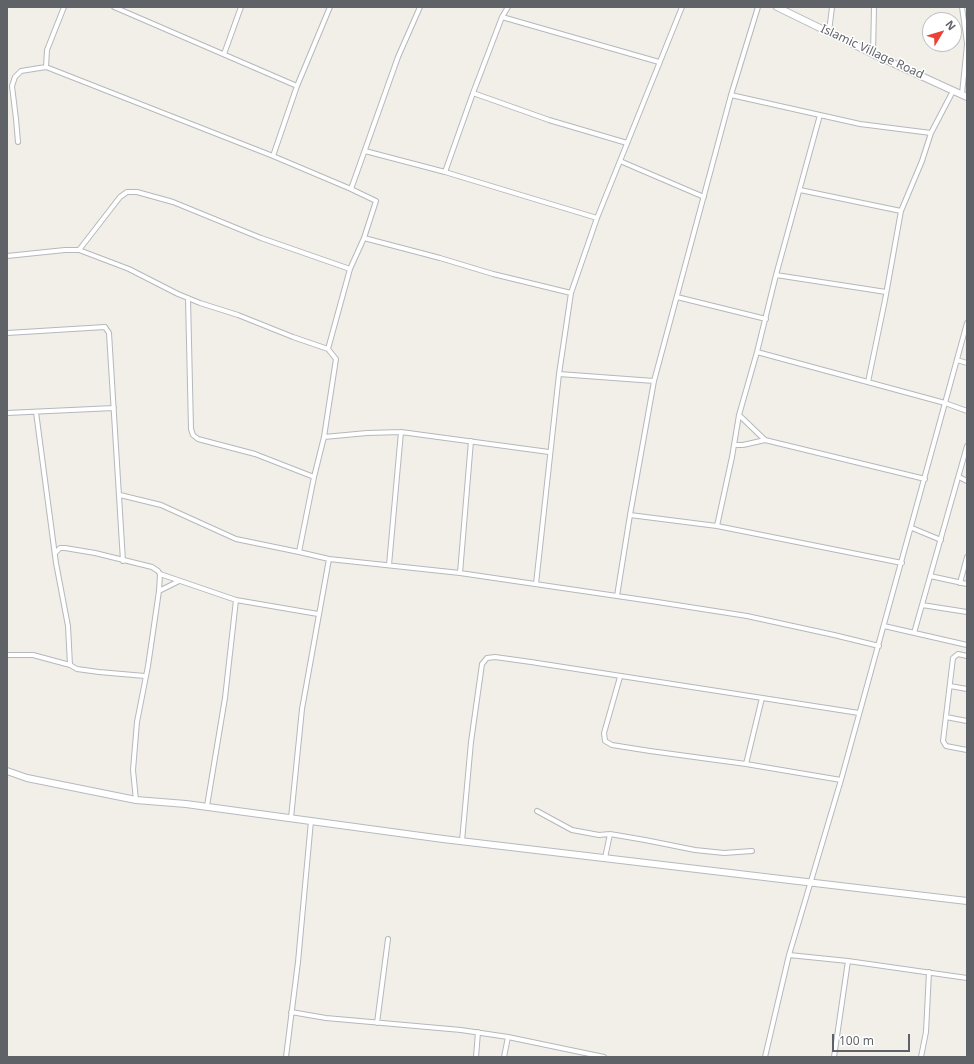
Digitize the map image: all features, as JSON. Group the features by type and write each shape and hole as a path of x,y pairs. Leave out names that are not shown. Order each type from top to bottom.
{"street":[{"path":"46,67 47,50 64,7"},
{"path":"114,7 297,86"},
{"path":"224,54 241,7"},
{"path":"273,156 297,86 330,7"},
{"path":"351,189 398,57 420,7"},
{"path":"445,172 502,17 508,7"},
{"path":"536,584 559,374 571,293 597,218 682,7"},
{"path":"617,596 654,381 731,95 758,7"},
{"name":"Islamic Village Road","path":"777,7 873,54 965,96"},
{"path":"829,32 832,7"},
{"path":"873,54 874,7"},
{"path":"962,7 967,44 965,96"},
{"path":"502,17 659,62"},
{"path":"18,142 12,86 15,77 20,71 46,67 273,156 376,201 364,238 350,270 328,349"},
{"path":"868,382 901,211 922,161 931,133 953,91"},
{"path":"473,93 549,120 627,143"},
{"path":"731,95 860,124 931,133"},
{"path":"717,526 739,415 758,352 776,275 820,115"},
{"path":"365,151 445,172 597,218"},
{"path":"620,161 704,197"},
{"path":"800,190 901,211"},
{"path":"79,250 120,197 127,192 137,192 174,202 261,238 350,270"},
{"path":"364,238 493,274 571,293"},
{"path":"7,256 64,250 79,250 129,269 188,298 328,349 336,359 324,437 314,477 299,552"},
{"path":"776,275 886,292"},
{"path":"677,296 766,319"},
{"path":"188,298 191,429 193,435 198,439 255,454 314,477"},
{"path":"765,1057 789,955 879,646 967,322"},
{"path":"7,333 104,327 110,333 123,560"},
{"path":"758,352 945,403 967,411"},
{"path":"957,360 967,363"},
{"path":"559,374 654,381"},
{"path":"7,413 114,408"},
{"path":"36,412 55,553 68,626 70,665"},
{"path":"739,415 765,440"},
{"path":"324,437 367,433 401,432 550,452"},
{"path":"389,565 401,432"},
{"path":"734,445 743,445 765,440 925,479"},
{"path":"460,574 471,441"},
{"path":"914,633 967,448"},
{"path":"959,477 967,481"},
{"path":"120,495 161,505 236,539 329,559 389,565 536,584 747,616 879,646"},
{"path":"630,515 717,526 902,563"},
{"path":"912,528 941,540"},
{"path":"55,553 60,548 95,553 152,567 160,574 236,600 318,614"},
{"path":"960,583 967,557"},
{"path":"291,818 302,708 329,559"},
{"path":"136,800 132,770 137,722 159,591 160,574"},
{"path":"930,576 967,584"},
{"path":"159,591 178,580"},
{"path":"207,806 225,704 236,600"},
{"path":"922,605 967,612"},
{"path":"884,626 967,645"},
{"path":"967,656 958,654 953,658 943,741 946,746 967,750"},
{"path":"7,655 33,655 77,668 99,672 145,676"},
{"path":"462,841 471,742 482,664 487,658 495,657 860,713"},
{"path":"620,677 604,733 605,741 612,745 650,752 746,764 841,780"},
{"path":"950,686 967,689"},
{"path":"746,764 762,698"},
{"path":"946,717 967,721"},
{"path":"7,771 28,778 136,800 207,806 462,841 967,901"},
{"path":"537,811 572,830 599,835 610,834 695,850 724,853 752,851"},
{"path":"286,1057 298,957 311,821"},
{"path":"606,858 610,834"},
{"path":"377,1023 388,939"},
{"path":"789,955 848,961 967,978"},
{"path":"834,1057 848,961"},
{"path":"921,1057 926,1032 929,972"},
{"path":"291,1012 326,1018 478,1032 508,1037 585,1055 604,1057"},
{"path":"476,1057 478,1032"},
{"path":"504,1057 508,1037"}]}
